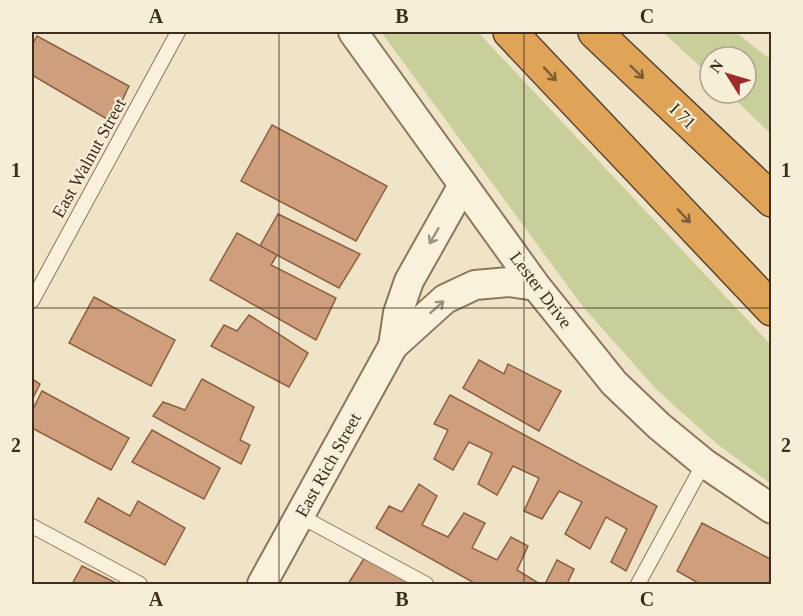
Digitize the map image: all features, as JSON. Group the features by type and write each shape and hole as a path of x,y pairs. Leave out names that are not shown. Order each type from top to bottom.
{"highway":[{"path":"510,32 771,309"},
{"name":"I 71","path":"595,32 771,201"}],"street":[{"name":"Lester Drive","path":"353,32 536,286 614,383 658,426 704,463 771,509"},
{"name":"East Rich Street","path":"393,346 398,313 409,281 463,185"},
{"name":"East Rich Street","path":"262,585 393,346 445,299 475,285 509,282 536,286"}],"lane":[{"name":"East Walnut Street","path":"32,301 178,32"},
{"path":"638,585 704,463"},
{"path":"300,516 426,585"},
{"path":"32,526 140,585"}],"green space":[{"path":"381,32 478,32 771,345 771,484 717,444 656,389 584,308"},
{"path":"663,32 736,32 752,45 698,45 698,65"},
{"path":"758,50 771,60 771,134 741,105 758,105"}],"building":[{"path":"37,36 129,86 112,122 32,75 32,45"},
{"path":"272,125 387,186 356,241 241,181"},
{"path":"278,214 360,254 339,288 260,246"},
{"path":"237,233 277,255 271,265 336,298 316,340 210,280"},
{"path":"94,297 175,340 151,386 69,343"},
{"path":"249,315 308,353 289,387 211,346 224,325 237,331"},
{"path":"479,360 504,374 508,364 561,391 539,431 463,388"},
{"path":"32,379 40,384 32,400"},
{"path":"202,379 254,407 240,440 250,445 241,464 153,416 163,402 185,410"},
{"path":"42,391 129,438 111,470 32,428 32,411"},
{"path":"450,395 657,506 626,571 611,562 627,529 606,517 590,549 565,534 582,502 559,491 542,519 524,511 539,478 513,466 497,495 478,484 492,453 469,442 453,470 434,459 448,430 434,424"},
{"path":"152,430 220,468 204,499 132,462"},
{"path":"419,484 437,496 422,525 448,537 464,513 485,523 472,548 497,560 511,537 528,546 517,570 540,584 476,584 376,528 389,506 402,512"},
{"path":"98,498 130,516 138,501 185,528 165,565 85,522"},
{"path":"702,523 772,560 772,584 700,584 677,571"},
{"path":"365,557 415,584 348,584"},
{"path":"557,560 574,569 567,584 545,584"},
{"path":"82,566 118,584 72,584"}]}
